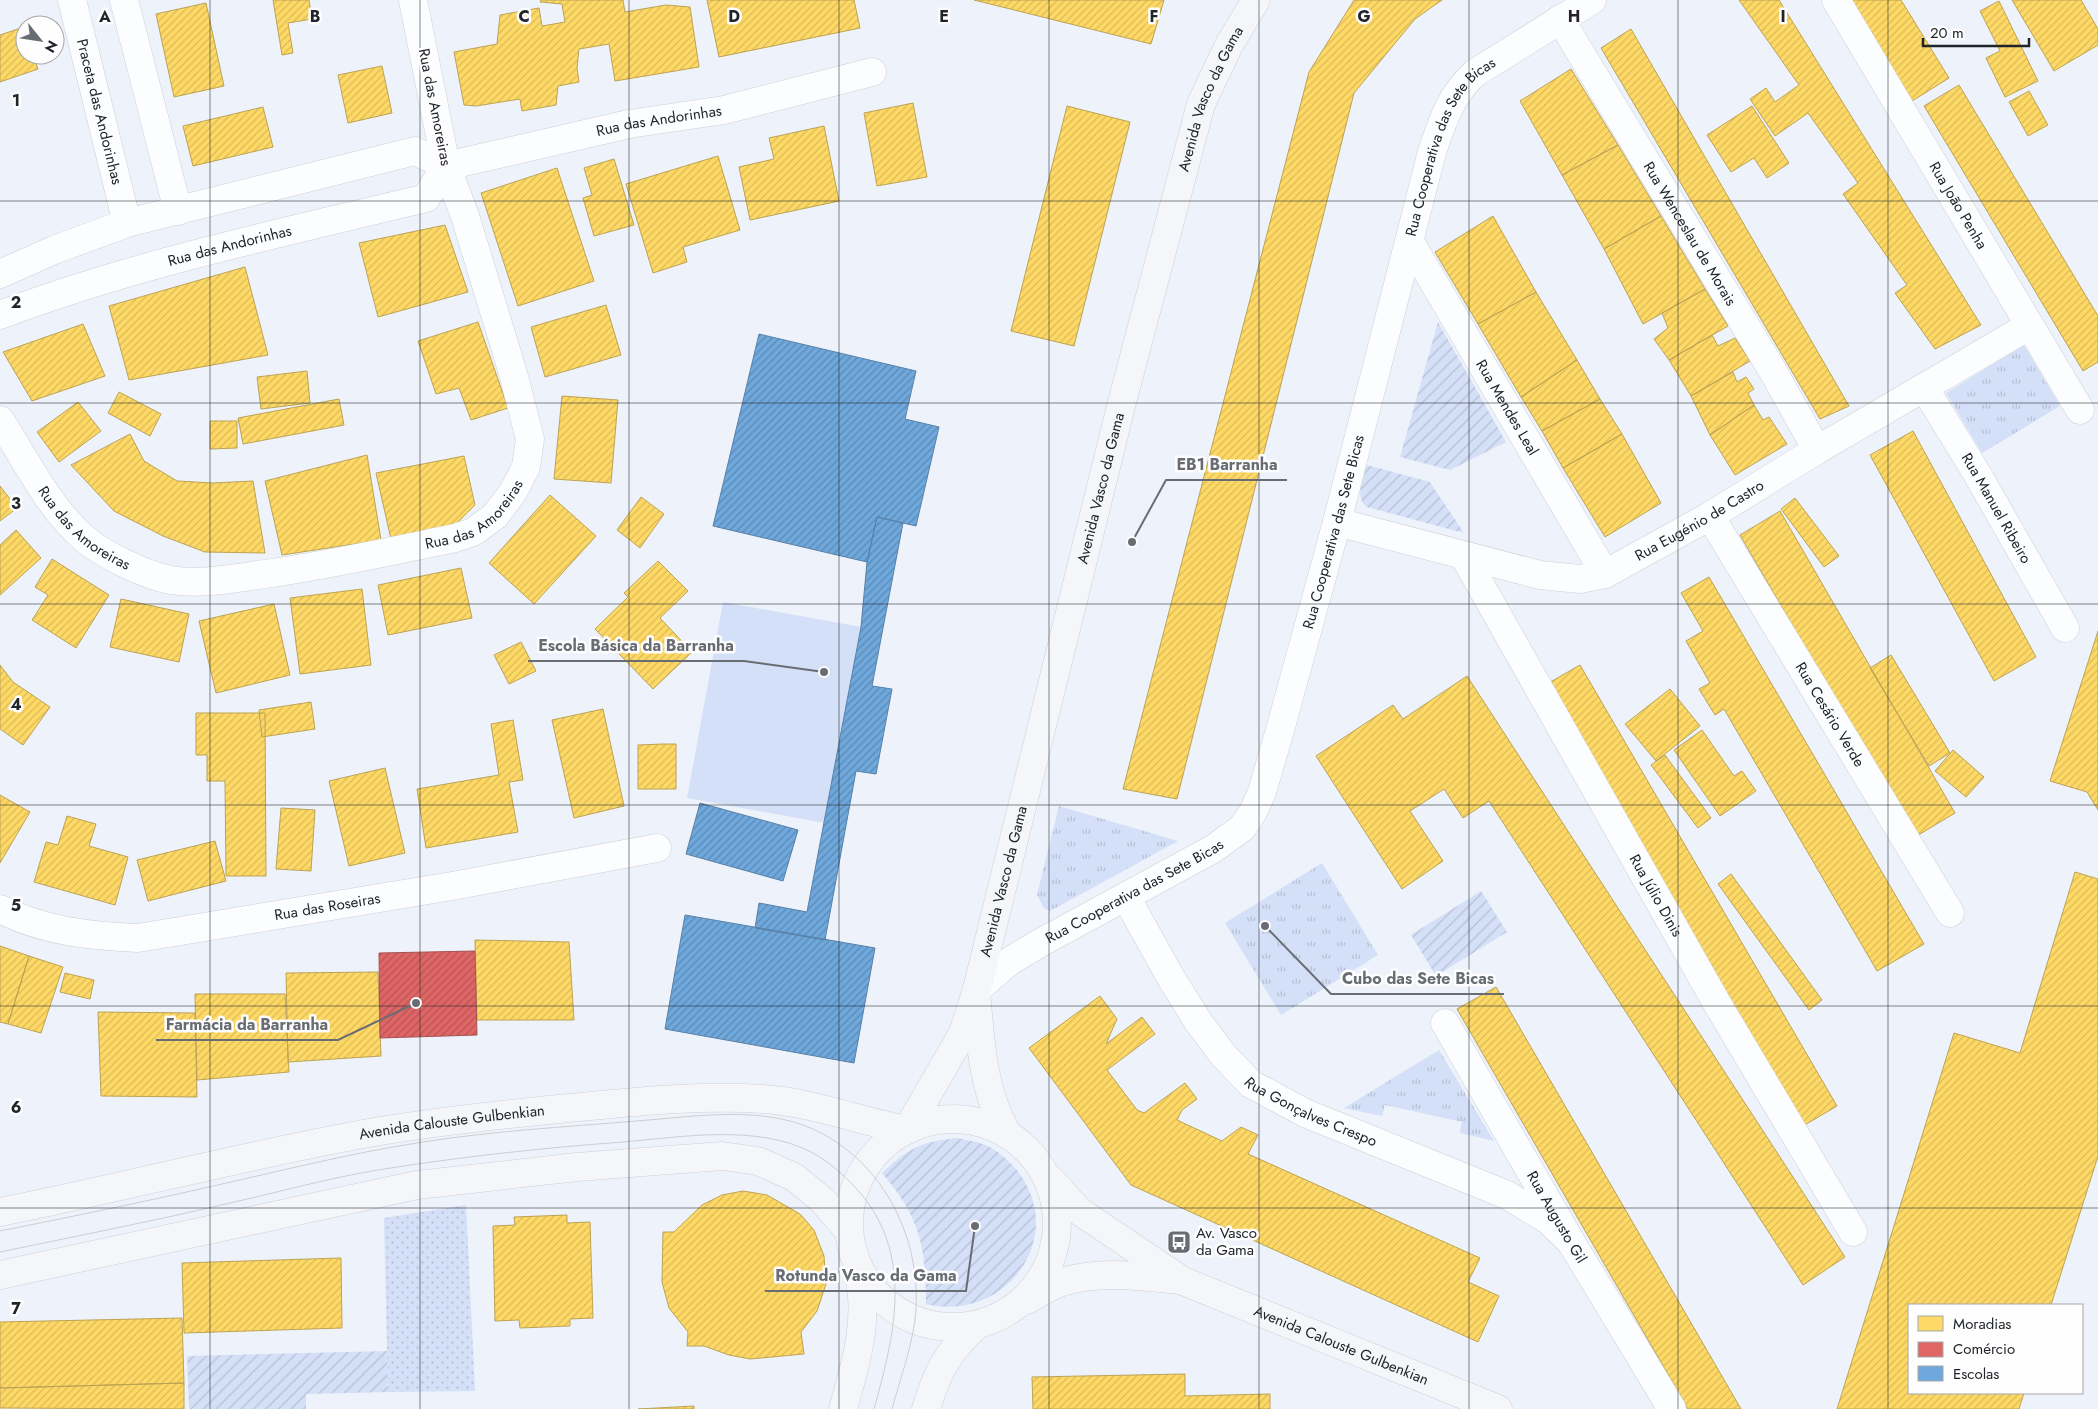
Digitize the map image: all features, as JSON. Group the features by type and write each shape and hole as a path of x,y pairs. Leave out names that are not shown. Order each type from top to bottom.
{"main road":[{"name":"Avenida Vasco da Gama","path":"907,1130 963,1033 976,989 1118,415 1201,104 1229,45 1256,0"},
{"name":"Avenida Vasco da Gama","path":"976,989 983,1072 990,1098 1008,1134"},
{"name":"Avenida Calouste Gulbenkian","path":"0,1212 380,1131 456,1120 599,1105 686,1098 765,1099 800,1104 868,1123 907,1130"},
{"path":"0,1275 417,1185 577,1167 722,1156 758,1161 794,1177 822,1200 851,1241 865,1277 877,1294 896,1310 915,1320 945,1328 977,1325 998,1317 1017,1305 1038,1284 1052,1257 1057,1228 1055,1198 1043,1171 1028,1151 1008,1134 985,1124 960,1119 935,1121 907,1130 880,1150 865,1168 856,1188 850,1209 851,1241 860,1278 862,1324 859,1350 843,1409"},
{"name":"Avenida Calouste Gulbenkian","path":"1043,1171 1079,1211 1183,1280 1498,1409"},
{"name":"Avenida Calouste Gulbenkian","path":"1017,1305 1061,1282 1089,1276 1118,1274 1183,1280"},
{"path":"926,1409 934,1381 942,1365 958,1344 977,1325"}],"street":[{"name":"Praceta das Andorinhas","path":"72,0 127,223"},
{"path":"124,0 178,210"},
{"name":"Rua das Amoreiras","path":"0,420 68,524 87,541 114,557 170,580 195,581 237,578 308,568 455,538 473,532 495,516 513,492 526,467 530,440 513,373 468,225 446,166 414,0"},
{"name":"Rua Cooperativa das Sete Bicas","path":"976,989 1010,961 1213,849 1242,828 1252,812 1262,792 1280,730 1337,522 1432,152 1447,110 1459,87 1475,72 1592,0"},
{"name":"Rua João Penha","path":"1836,0 2080,410"},
{"name":"Rua Wenceslau de Morais","path":"1560,19 1769,365 1817,450"},
{"name":"Rua das Andorinhas","path":"0,315 69,289 137,269 426,198 446,166 629,124 724,110 872,72"},
{"path":"0,274 54,250 127,223 415,151 446,166"},
{"name":"Rua Mendes Leal","path":"1410,242 1605,574"},
{"name":"Rua Eugénio de Castro","path":"1337,522 1540,575 1580,579 1605,574 1710,516 1817,450 2029,326"},
{"name":"Rua Manuel Ribeiro","path":"1925,388 1976,472 2065,628"},
{"name":"Rua Cesário Verde","path":"1710,516 1950,914"},
{"name":"Rua Júlio Dinis","path":"1464,556 1715,1000 1853,1232"},
{"name":"Rua das Roseiras","path":"0,909 54,928 90,936 138,938 452,886 657,848"},
{"name":"Rua Gonçalves Crespo","path":"1126,897 1171,978 1199,1023 1224,1056 1251,1084 1305,1113 1507,1195 1548,1220 1571,1242"},
{"name":"Rua Augusto Gil","path":"1445,1023 1571,1242 1672,1409"}],"green space":[{"path":"1438,322 1506,442 1450,470 1400,457"},
{"path":"2024,345 2060,406 1982,453 1946,393"},
{"path":"1367,465 1430,482 1464,533 1367,507 1363,503 1360,493"},
{"path":"723,602 861,627 825,823 687,798"},
{"path":"1059,806 1178,841 1050,911 1044,908 1037,895"},
{"path":"1322,863 1378,955 1281,1015 1225,923"},
{"path":"1481,891 1507,932 1436,976 1411,935"},
{"path":"1439,1050 1494,1141 1460,1133 1462,1122 1385,1105 1382,1116 1344,1108"},
{"path":"957,1138 988,1146 1016,1169 1031,1195 1036,1221 1032,1246 1021,1269 1004,1287 981,1300 955,1306 926,1304 922,1249 913,1219 895,1189 882,1173 908,1152 924,1144"},
{"path":"466,1205 475,1391 388,1392 384,1218"},
{"path":"387,1351 388,1392 306,1394 306,1409 189,1409 187,1356"}],"building: Moradias":[{"path":"273,0 309,0 312,19 288,23 293,53 282,55"},
{"path":"541,0 623,0 625,12 666,5 690,7 699,67 615,81 609,44 579,49 577,68 579,82 558,86 556,105 522,111 520,99 476,106 464,105 454,52 497,44 500,15 539,8 542,26 565,22 562,4 540,2"},
{"path":"707,0 854,0 860,28 719,57"},
{"path":"974,0 1164,0 1151,44"},
{"path":"1354,0 1442,0 1415,19 1354,93 1177,799 1123,789 1309,72"},
{"path":"1739,0 1779,0 1981,325 1935,349 1895,293 1907,285 1843,194 1858,183 1808,113 1775,136 1750,99 1766,88 1775,102 1799,85"},
{"path":"1850,0 1901,0 1949,78 1912,101"},
{"path":"2012,0 2081,0 2098,29 2098,45 2054,71"},
{"path":"1999,1 2038,81 2005,97 1986,58 2000,51 1980,11"},
{"path":"206,3 224,86 174,97 156,14"},
{"path":"1631,29 1849,406 1820,419 1601,48"},
{"path":"15,30 15,65 37,65 38,69 0,82 0,35"},
{"path":"382,66 392,113 348,123 338,75"},
{"path":"1571,69 1618,145 1562,175 1520,101"},
{"path":"1959,85 2098,316 2098,362 2083,371 1924,106"},
{"path":"2029,91 2048,125 2028,136 2009,102"},
{"path":"913,103 927,177 877,186 864,113"},
{"path":"1067,106 1130,122 1074,346 1011,331"},
{"path":"1752,106 1789,163 1767,178 1754,158 1731,172 1707,135"},
{"path":"263,107 273,147 193,166 183,126"},
{"path":"824,126 839,201 750,220 739,167 774,159 769,138"},
{"path":"1618,145 1661,216 1604,249 1562,175"},
{"path":"718,156 740,230 683,247 687,262 653,273 626,184"},
{"path":"614,159 634,225 594,236 583,198 592,195 584,168"},
{"path":"557,168 594,281 518,306 481,193"},
{"path":"1493,216 1536,292 1478,324 1435,252"},
{"path":"1661,216 1705,289 1643,324 1604,249"},
{"path":"445,225 468,292 378,317 359,243"},
{"path":"245,267 268,355 129,380 109,306"},
{"path":"1705,289 1728,326 1669,360 1654,339 1668,328 1662,313"},
{"path":"1536,292 1577,360 1521,397 1478,324"},
{"path":"606,305 621,355 545,377 531,327"},
{"path":"478,322 508,408 471,420 459,388 436,394 418,341"},
{"path":"83,324 105,376 32,401 3,352"},
{"path":"1712,335 1718,346 1735,338 1750,361 1691,396 1669,360"},
{"path":"1577,360 1600,399 1542,431 1521,397"},
{"path":"307,371 310,403 261,409 257,377"},
{"path":"1733,372 1737,382 1746,377 1754,389 1748,393 1754,405 1710,435 1691,396"},
{"path":"119,392 161,414 150,436 108,413"},
{"path":"562,396 618,400 611,483 554,479"},
{"path":"339,399 344,425 243,444 238,418"},
{"path":"1600,399 1622,434 1563,468 1542,431"},
{"path":"78,402 101,431 59,462 37,432"},
{"path":"1754,405 1763,420 1769,417 1787,444 1735,475 1710,435"},
{"path":"210,421 237,421 237,448 210,449"},
{"path":"1913,431 2036,657 1994,681 1870,455"},
{"path":"130,434 144,461 177,481 213,483 253,481 265,553 205,552 163,536 114,511 71,465"},
{"path":"1622,434 1661,503 1605,537 1563,468"},
{"path":"367,455 381,540 282,555 265,481"},
{"path":"464,456 475,505 449,531 391,539 376,473"},
{"path":"0,486 17,508 0,521"},
{"path":"550,495 596,536 534,604 489,563"},
{"path":"641,497 664,514 640,548 617,530"},
{"path":"1795,498 1839,556 1824,567 1781,509"},
{"path":"1780,511 1955,813 1915,837 1740,535"},
{"path":"16,530 41,558 0,595 0,545"},
{"path":"52,559 109,595 76,648 32,620 48,595 35,587"},
{"path":"658,561 688,591 660,618 692,652 653,689 595,629 628,597 624,593"},
{"path":"461,568 472,618 388,635 378,585"},
{"path":"1709,577 1924,944 1877,971 1724,709 1715,715 1699,689 1710,683 1686,641 1703,631 1681,593"},
{"path":"362,589 371,665 300,674 290,598"},
{"path":"121,599 189,614 179,662 110,647"},
{"path":"274,604 290,675 216,693 199,621"},
{"path":"2098,631 2098,810 2087,792 2050,781"},
{"path":"521,642 536,671 509,684 494,655"},
{"path":"1891,655 1950,753 1929,766 1870,668"},
{"path":"0,665 13,682 50,707 23,745 0,729"},
{"path":"1580,665 1837,1106 1803,1126 1547,684"},
{"path":"1467,676 1845,1257 1803,1285 1489,801 1463,818 1444,789 1410,811 1443,861 1402,889 1316,756 1393,705 1403,719"},
{"path":"1670,689 1700,726 1656,761 1625,724"},
{"path":"311,702 315,729 262,737 259,710"},
{"path":"603,709 624,806 574,818 552,720"},
{"path":"196,713 265,713 266,876 226,876 225,781 207,781 207,755 196,755"},
{"path":"513,720 523,780 509,782 518,832 426,848 417,789 499,775 491,724"},
{"path":"1702,730 1734,776 1742,771 1756,791 1720,816 1674,750"},
{"path":"676,744 676,789 638,789 638,745"},
{"path":"1953,750 1984,777 1966,797 1935,771"},
{"path":"1665,755 1711,818 1698,828 1651,765"},
{"path":"385,768 405,853 349,866 329,781"},
{"path":"0,795 30,812 0,863"},
{"path":"281,808 315,810 311,871 276,869"},
{"path":"67,816 96,824 89,846 128,857 115,905 34,882 46,842 58,845"},
{"path":"215,841 226,881 148,901 137,860"},
{"path":"2075,872 2098,879 2098,1156 2051,1304 1908,1304 1908,1394 2024,1394 2019,1409 1837,1409 1954,1033 2020,1053"},
{"path":"1731,874 1822,1000 1809,1010 1718,884"},
{"path":"475,940 569,942 574,1020 477,1020"},
{"path":"0,946 29,956 8,1024 0,1022"},
{"path":"29,956 63,967 41,1033 8,1024"},
{"path":"378,972 381,1056 288,1062 286,973"},
{"path":"65,973 94,980 90,999 60,992"},
{"path":"1496,987 1741,1409 1688,1409 1457,1009"},
{"path":"195,994 285,994 289,1072 197,1080"},
{"path":"1100,996 1117,1019 1106,1044 1142,1017 1155,1034 1107,1070 1137,1110 1144,1113 1185,1083 1197,1099 1182,1110 1177,1120 1222,1141 1241,1127 1258,1135 1248,1154 1480,1258 1468,1282 1499,1296 1478,1342 1131,1185 1029,1048"},
{"path":"98,1012 195,1013 197,1097 101,1096"},
{"path":"743,1191 767,1195 800,1214 814,1230 824,1256 826,1284 817,1311 801,1332 804,1354 750,1359 729,1355 704,1346 687,1346 688,1332 669,1308 662,1282 663,1232 674,1232 702,1205 722,1195"},
{"path":"567,1215 567,1223 590,1222 593,1318 570,1319 570,1326 520,1328 519,1320 495,1321 493,1226 515,1225 514,1217"},
{"path":"341,1258 342,1328 184,1333 182,1263"},
{"path":"182,1318 184,1383 0,1388 0,1322"},
{"path":"1185,1374 1185,1396 1270,1394 1270,1409 1033,1409 1032,1377"},
{"path":"184,1383 184,1409 0,1408 0,1388"},
{"path":"694,1406 694,1409 638,1409"}],"building: Comércio":[{"path":"475,951 477,1035 380,1038 379,953"}],"building: Escolas":[{"path":"759,334 916,371 905,419 939,427 916,526 877,517 867,562 713,526"},
{"path":"877,517 903,523 872,686 892,689 876,774 856,771 825,940 755,928 759,903 807,912 861,627 867,562"},
{"path":"700,803 798,830 783,881 686,854"},
{"path":"685,915 875,948 854,1063 665,1029"}],"tram line":[{"path":"0,1231 157,1199 342,1157 449,1138 703,1115 726,1114 771,1117 813,1129 838,1143 861,1162 879,1183 894,1208 906,1234 913,1262 916,1291 915,1320 892,1409"},
{"path":"0,1252 173,1216 341,1177 408,1165 531,1150 694,1136 743,1135 767,1138 790,1143 811,1152 839,1171 862,1195 878,1220 889,1245 894,1272 893,1327 874,1409"}],"place":[{"name":"EB1 Barranha","path":"1132,542"},
{"name":"Escola Básica da Barranha","path":"824,672"},
{"name":"Cubo das Sete Bicas","path":"1265,926"},
{"name":"Farmácia da Barranha","path":"416,1003"},
{"name":"Rotunda Vasco da Gama","path":"975,1226"},
{"name":"Av. Vasco da Gama","path":"1179,1242"}]}
